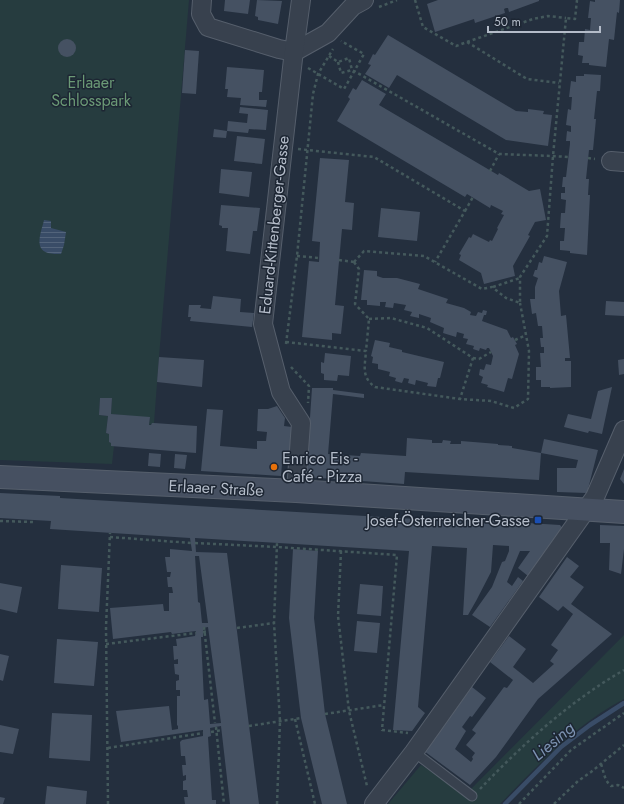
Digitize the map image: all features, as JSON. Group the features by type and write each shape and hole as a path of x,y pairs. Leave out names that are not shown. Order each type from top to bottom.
{"main road":[{"name":"Erlaaer Straße","path":"0,477 296,491 624,512"}],"street":[{"path":"202,0 201,14 208,26 293,56 337,36 353,6 369,5"},
{"name":"Eduard-Kittenberger-Gasse","path":"301,0 293,56 263,324 281,392 301,422"},
{"path":"296,491 301,422"},
{"path":"371,796 414,752 595,497 624,430"}],"lane":[{"path":"414,752 472,796"}],"path":[{"path":"369,5 381,6 397,0"},
{"path":"415,0 423,28 456,46 534,19 548,16 574,19 577,0"},
{"path":"339,260 354,262 359,269 355,304 369,319 366,351 366,377 375,387 460,399 491,401 514,408 528,399 529,352 520,303 520,278 547,236 559,83 566,18"},
{"path":"286,349 313,94 318,74 337,36 364,54 353,70 344,89 318,74 293,56"},
{"path":"467,42 527,79 559,83"},
{"path":"328,56 338,62 341,73 353,70"},
{"path":"338,62 349,58 353,70 499,154 568,157"},
{"path":"283,147 374,157 465,211"},
{"path":"490,171 499,154"},
{"path":"435,262 473,198"},
{"path":"354,262 364,251 424,256 482,289 520,278"},
{"path":"297,256 319,258"},
{"path":"492,287 506,298 520,303"},
{"path":"369,319 391,318 427,328 473,358 479,359 491,352"},
{"path":"515,340 526,335"},
{"path":"286,342 366,351"},
{"path":"460,399 473,358"},
{"path":"286,362 309,386 307,418 301,422"},
{"path":"0,520 33,522"},
{"path":"108,804 106,644 110,533"},
{"path":"110,537 191,543"},
{"path":"195,543 397,555 382,730 426,734"},
{"path":"277,543 274,623 280,721 277,804"},
{"path":"341,551 338,616 349,711 371,796"},
{"path":"237,628 274,623"},
{"path":"204,627 224,804"},
{"path":"204,632 209,631"},
{"path":"106,644 196,633"},
{"path":"472,796 526,743 573,704 599,684 624,670"},
{"path":"325,714 384,705"},
{"path":"519,804 571,750 624,713"},
{"path":"249,726 302,718"},
{"path":"295,719 315,804"},
{"path":"211,732 222,730"},
{"path":"108,748 203,733"},
{"path":"554,804 578,781 624,745"},
{"path":"601,764 604,777 608,783 611,786 618,785 624,788"}],"green space":[{"name":"Erlaaer Schlosspark","path":"0,0 189,0 154,423 149,425 150,418 111,414 112,399 100,398 99,415 108,416 106,433 109,434 109,442 111,443 111,446 114,446 112,464 0,460"},
{"path":"624,635 624,699 606,709 573,733 500,804 388,804 421,765 467,793"}],"water":[{"path":"44,220 51,221 51,228 66,232 61,254 48,253 43,251 41,248 40,234"}],"building":[{"path":"225,0 250,0 248,14 224,11"},
{"path":"257,0 282,1 278,24 258,20 258,17 255,16"},
{"path":"438,0 539,1 509,12 508,8 506,8 504,9 505,13 475,23 474,19 435,32 427,4"},
{"path":"595,0 620,0 614,40 609,39 606,67 582,63 583,56 578,55 579,42 584,42 585,29 590,30 591,18 588,18 590,1 595,2"},
{"path":"388,35 516,111 528,112 528,109 544,111 543,114 552,115 548,146 506,140 397,75 389,88 365,74 371,65 368,64 373,54 375,55"},
{"path":"67,39 73,42 76,48 73,54 67,57 61,54 58,48 61,42"},
{"path":"185,50 199,51 196,94 182,93"},
{"path":"227,67 264,70 262,92 259,92 259,100 267,100 266,107 240,105 241,98 227,97 228,89 225,89"},
{"path":"584,74 601,75 600,91 597,91 594,119 596,119 593,150 589,150 586,179 589,179 588,195 590,195 587,255 560,250 560,241 564,241 565,228 560,228 561,213 565,213 566,200 561,199 561,193 565,193 565,187 562,187 563,177 566,177 570,144 570,141 566,141 567,131 571,132 571,126 566,125 568,109 571,110 572,97 569,97 571,81 576,82 576,76 584,76"},
{"path":"362,80 386,94 379,105 498,175 499,173 529,191 540,189 546,220 535,222 528,235 530,236 513,266 515,276 484,284 481,273 459,260 461,255 459,254 469,237 471,238 473,234 489,242 490,240 492,241 504,215 501,214 503,211 491,205 490,208 467,194 465,197 337,121 350,99 348,97 353,88 356,90"},
{"path":"240,107 268,110 266,130 249,129 248,133 227,131 228,121 247,123 248,114 239,113"},
{"path":"214,129 227,131 226,138 213,137"},
{"path":"237,136 265,139 262,164 234,161"},
{"path":"320,158 349,160 345,202 354,203 352,230 342,229 335,305 344,306 341,334 332,333 332,340 302,337 309,261 319,262 320,242 312,241"},
{"path":"221,169 252,172 249,197 219,193"},
{"path":"221,205 260,208 257,231 253,231 250,254 226,251 228,228 222,228 222,226 219,225"},
{"path":"381,208 420,212 417,241 378,237"},
{"path":"544,256 567,262 559,291 561,316 566,315 570,358 565,358 565,361 571,361 571,387 541,387 541,380 536,380 536,367 541,367 540,353 544,353 544,347 541,347 540,338 543,338 542,326 538,326 536,313 532,314 530,299 535,299 535,287 538,278 533,276 535,270 537,270 539,262 542,263"},
{"path":"364,270 377,271 377,276 383,278 397,278 420,284 418,289 448,299 446,303 464,308 471,312 470,315 476,316 478,312 482,313 483,310 487,311 482,321 507,330 511,338 513,337 517,344 515,345 519,354 512,379 508,378 504,392 487,387 488,385 481,383 483,377 479,375 480,369 484,370 486,364 491,365 493,356 489,348 486,350 480,348 479,351 473,349 474,346 466,344 468,339 463,338 464,334 457,332 456,337 443,333 444,328 430,322 431,318 419,314 419,318 410,316 412,312 404,310 406,305 394,303 393,308 385,307 386,302 380,302 380,306 367,305 367,300 361,300"},
{"path":"213,296 241,299 240,312 254,313 252,327 190,321 191,317 188,317 189,305 201,305 200,308 211,309"},
{"path":"606,301 624,302 624,316 605,315"},
{"path":"375,340 390,343 389,347 402,350 402,352 444,362 436,387 427,386 428,383 416,380 415,385 408,383 409,379 404,378 402,383 395,381 396,378 389,376 390,372 378,369 378,364 372,363 373,357 371,356"},
{"path":"325,353 351,356 349,376 338,375 337,381 324,380 324,374 321,373 321,362 324,363"},
{"path":"159,357 204,360 202,387 157,382"},
{"path":"624,359 624,374 619,375 618,360"},
{"path":"612,387 602,434 589,431 588,433 564,427 568,414 591,419 598,391"},
{"path":"312,388 333,388 333,390 364,394 364,398 333,394 328,454 360,456 361,453 406,456 407,438 432,440 432,443 442,443 443,440 451,441 450,444 461,444 461,441 498,444 541,453 539,480 405,472 404,484 306,477"},
{"path":"100,398 112,398 111,414 150,417 149,425 154,423 197,426 196,453 111,446 111,443 109,442 109,434 106,433 108,416 99,415"},
{"path":"277,406 285,418 284,426 292,427 289,465 282,464 281,476 201,471 207,409 223,410 220,446 257,449 257,441 266,441 267,432 257,431 258,409 268,409"},
{"path":"544,439 598,450 587,493 557,492 557,468 576,468 578,460 541,453"},
{"path":"149,453 161,454 160,467 148,466"},
{"path":"175,454 187,455 185,469 174,468"},
{"path":"624,469 624,484 620,479"},
{"path":"0,493 60,496 60,498 434,520 434,517 560,525 563,529 528,576 518,568 530,551 520,551 507,582 512,586 518,577 523,581 490,627 472,615 492,587 502,562 505,561 509,551 509,546 493,545 491,572 468,615 463,615 467,548 432,546 418,707 425,713 412,731 393,730 409,551 195,538 196,552 227,553 259,804 230,804 221,726 210,728 211,736 208,737 212,800 216,800 216,804 185,804 184,797 188,797 187,790 183,790 183,781 186,780 186,775 183,776 182,765 186,765 185,756 181,756 180,742 182,740 203,736 203,730 121,742 116,711 169,706 172,730 178,729 177,696 180,696 180,690 176,690 176,681 179,680 179,675 175,674 174,664 178,664 178,659 174,660 173,646 177,646 176,639 195,636 196,631 172,634 171,632 113,639 110,608 163,604 164,611 169,611 169,593 173,593 172,587 168,587 167,577 170,577 171,572 167,572 165,557 170,557 170,549 192,551 190,538 50,529 51,521 0,518","holes":["195,556 199,556 208,623 202,623 200,603 198,602","208,627 221,723 210,724 208,699 204,700 201,637 203,637 203,628"]},
{"path":"600,525 624,526 624,549 621,574 609,570 610,543 600,543"},
{"path":"293,549 318,551 314,618 325,714 347,804 322,804 301,718 289,618"},
{"path":"567,557 579,566 570,577 584,587 571,604 612,634 538,699 496,757 470,785 424,751 472,687 486,698 472,717 470,716 462,727 466,731 455,749 471,762 475,753 466,745 476,733 472,730 504,687 507,688 513,680 490,662 509,636 526,649 513,667 533,683 554,664 550,661 558,650 551,645 573,614 563,606 558,611 539,597"},
{"path":"61,565 102,568 99,612 58,609"},
{"path":"0,583 22,587 17,613 0,609"},
{"path":"360,584 383,586 381,616 357,614"},
{"path":"357,621 380,623 377,653 354,651"},
{"path":"57,639 98,642 94,686 54,683"},
{"path":"0,654 9,656 3,681 0,680"},
{"path":"52,713 92,715 90,761 49,758"},
{"path":"0,725 19,729 13,754 0,752"},
{"path":"47,786 87,791 86,804 45,804"},
{"path":"0,797 5,798 3,804 0,804"}],"waterway":[{"name":"Liesing","path":"505,804 561,747 590,725 624,703"}],"place":[{"name":"Enrico Eis - Café - Pizza","path":"274,467"},
{"name":"Josef-Österreicher-Gasse","path":"538,520"}]}
